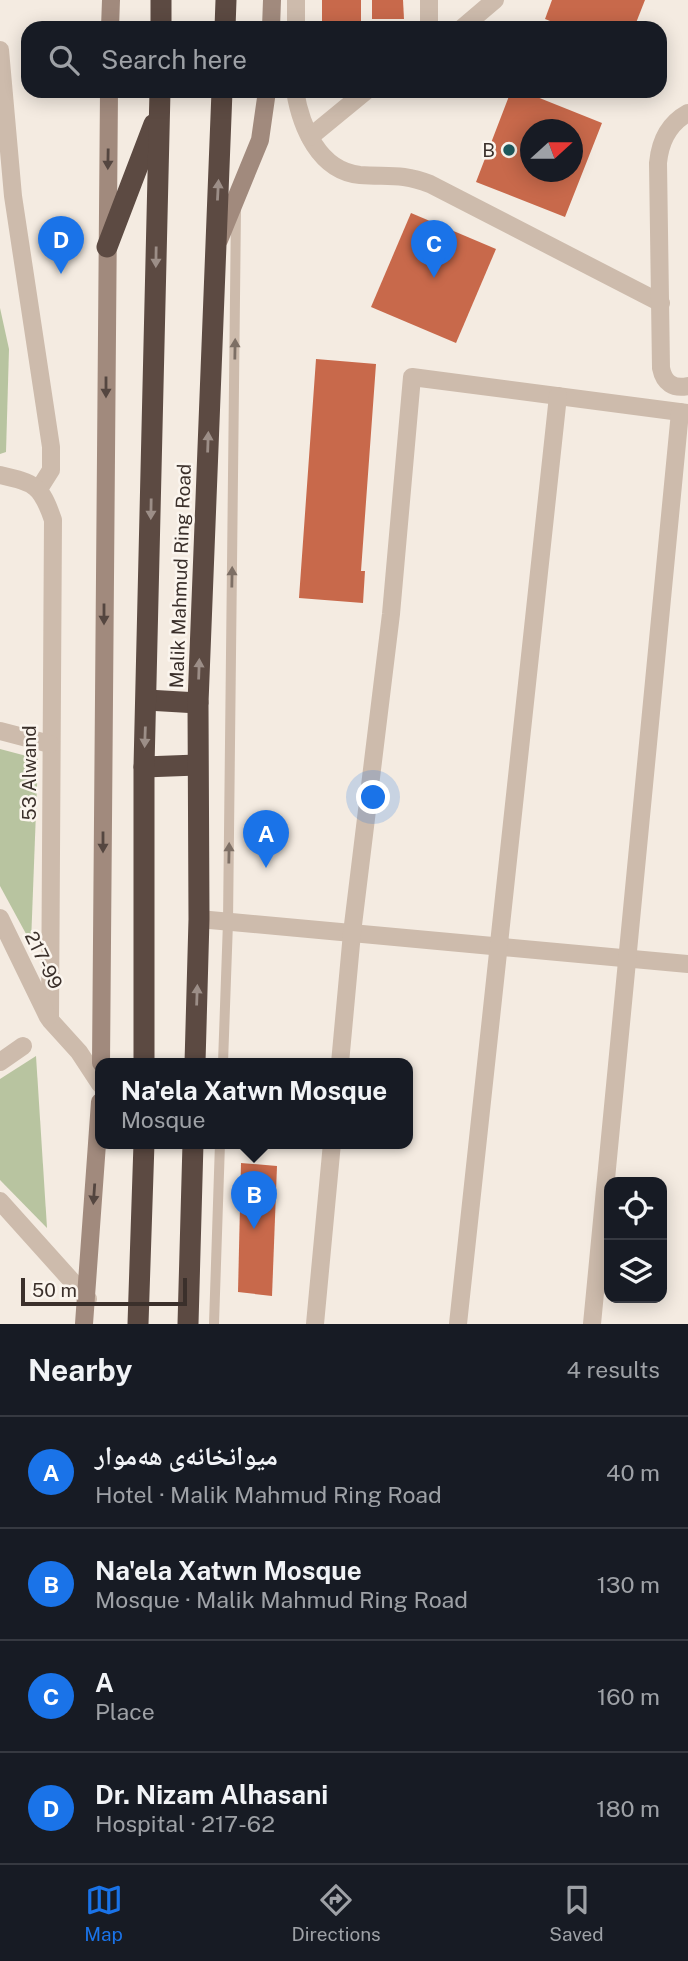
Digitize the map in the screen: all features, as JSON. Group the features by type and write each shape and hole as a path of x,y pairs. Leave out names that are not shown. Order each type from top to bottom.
{"highway":[{"path":"161,0 161,21"},
{"path":"225,21 226,0"},
{"name":"Malik Mahmud Ring Road","path":"195,1058 199,919 198,703 222,98"},
{"path":"107,247 160,100"},
{"name":"Malik Mahmud Ring Road","path":"144,1058 144,766 160,100"},
{"path":"147,700 198,703"},
{"path":"144,766 197,765"},
{"path":"138,1324 144,1149"},
{"path":"188,1324 193,1149"}],"main road":[{"path":"110,21 111,0"},
{"path":"271,21 272,0"},
{"path":"101,1058 109,98"},
{"path":"215,249 260,140 266,98"},
{"path":"84,1324 88,1299 97,1149"}],"street":[{"path":"296,0 296,21"},
{"path":"429,0 429,21"},
{"path":"470,21 495,0"},
{"path":"0,50 7,195 51,447 51,470 40,489 24,481 0,475"},
{"path":"296,98 300,115 310,137 327,162 341,170 356,175 402,175 430,184 661,303"},
{"path":"310,137 357,98"},
{"path":"688,113 673,124 664,136 658,163 663,375 672,386 688,386"},
{"path":"340,1058 352,933 391,614 412,377 684,412 592,1324"},
{"path":"458,1324 558,396"},
{"name":"53 Alwand","path":"40,489 53,520 50,1020"},
{"path":"0,731 50,744"},
{"name":"217-99","path":"0,918 50,1020"},
{"path":"199,919 688,964"},
{"path":"50,1020 79,1052 95,1076"},
{"path":"0,1062 23,1046"},
{"path":"315,1324 331,1149"},
{"path":"0,1201 88,1299"}],"lane":[{"path":"223,1058 228,922 236,197"},
{"path":"214,1324 220,1149"}],"green space":[{"path":"0,308 9,349 6,452 0,454"},
{"path":"0,749 38,759 31,943 0,886"},
{"path":"36,1056 47,1228 0,1180 0,1079"}],"building":[{"path":"322,0 361,0 361,21 322,21"},
{"path":"372,0 403,0 404,19 372,19"},
{"path":"552,0 645,0 637,21 545,19"},
{"name":"B","path":"508,98 540,98 602,123 583,171 583,119 520,119 520,182 579,182 565,217 476,182"},
{"path":"411,213 496,249 456,343 371,307"},
{"path":"316,359 376,364 361,571 365,571 363,603 299,598"},
{"path":"241,1163 277,1166 272,1296 238,1292"}],"place":[{"name":"B","path":"509,150"},
{"name":"Dr. Nizam Alhasani","path":"61,274"},
{"name":"A","path":"434,278"},
{"name":"میوانخانەی هەموار","path":"266,868"},
{"name":"Na'ela Xatwn Mosque","path":"254,1229"}]}
